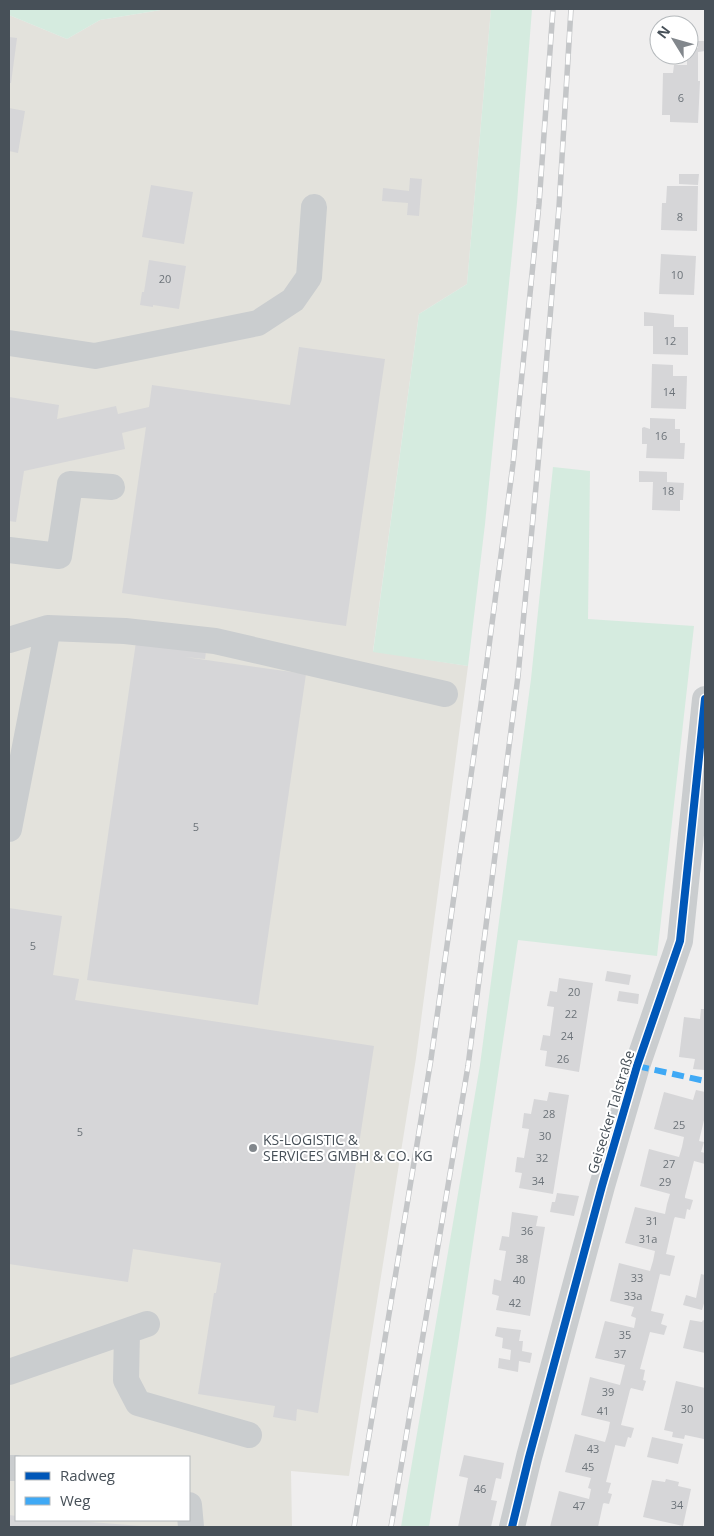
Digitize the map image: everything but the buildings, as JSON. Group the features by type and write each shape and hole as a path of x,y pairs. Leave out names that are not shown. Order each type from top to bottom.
{"street":[{"path":"9,343 96,356 258,323 293,300 309,277 314,207"},
{"path":"9,550 59,556 70,484 112,487"},
{"path":"9,640 48,628 125,632 215,640 445,694"},
{"path":"9,829 48,628"},
{"name":"Geisecker Talstraße","path":"512,1527 604,1176 637,1066 680,941 703,744 705,699"},
{"path":"9,1372 137,1327 126,1380 138,1403 249,1435"},
{"path":"190,1512 192,1527"}],"shaded area":[{"path":"167,9 491,9 467,284 419,314 373,651 468,666 416,1058 349,1476 291,1471 292,1527 9,1527 9,15 67,39 100,20"}],"green space":[{"path":"9,9 167,9 100,20 67,39 9,15"},
{"path":"491,9 532,9 517,203 485,524 468,666 373,652 419,314 467,284"},
{"path":"553,467 590,471 588,619 694,626 657,956 518,940 429,1527 401,1527 480,1065 531,679"}],"railway":[{"path":"354,1527 431,1059 513,464 539,204 553,9"},
{"path":"391,1527 468,1066 518,676 538,465 559,207 571,9"}],"marked path":[{"path":"637,1066 705,1081"}],"cycle path":[{"path":"512,1527 602,1186 637,1066 680,941 705,699"}],"place":[{"name":"KS-LOGISTIC & SERVICES GMBH & CO. KG","path":"253,1148"}]}
